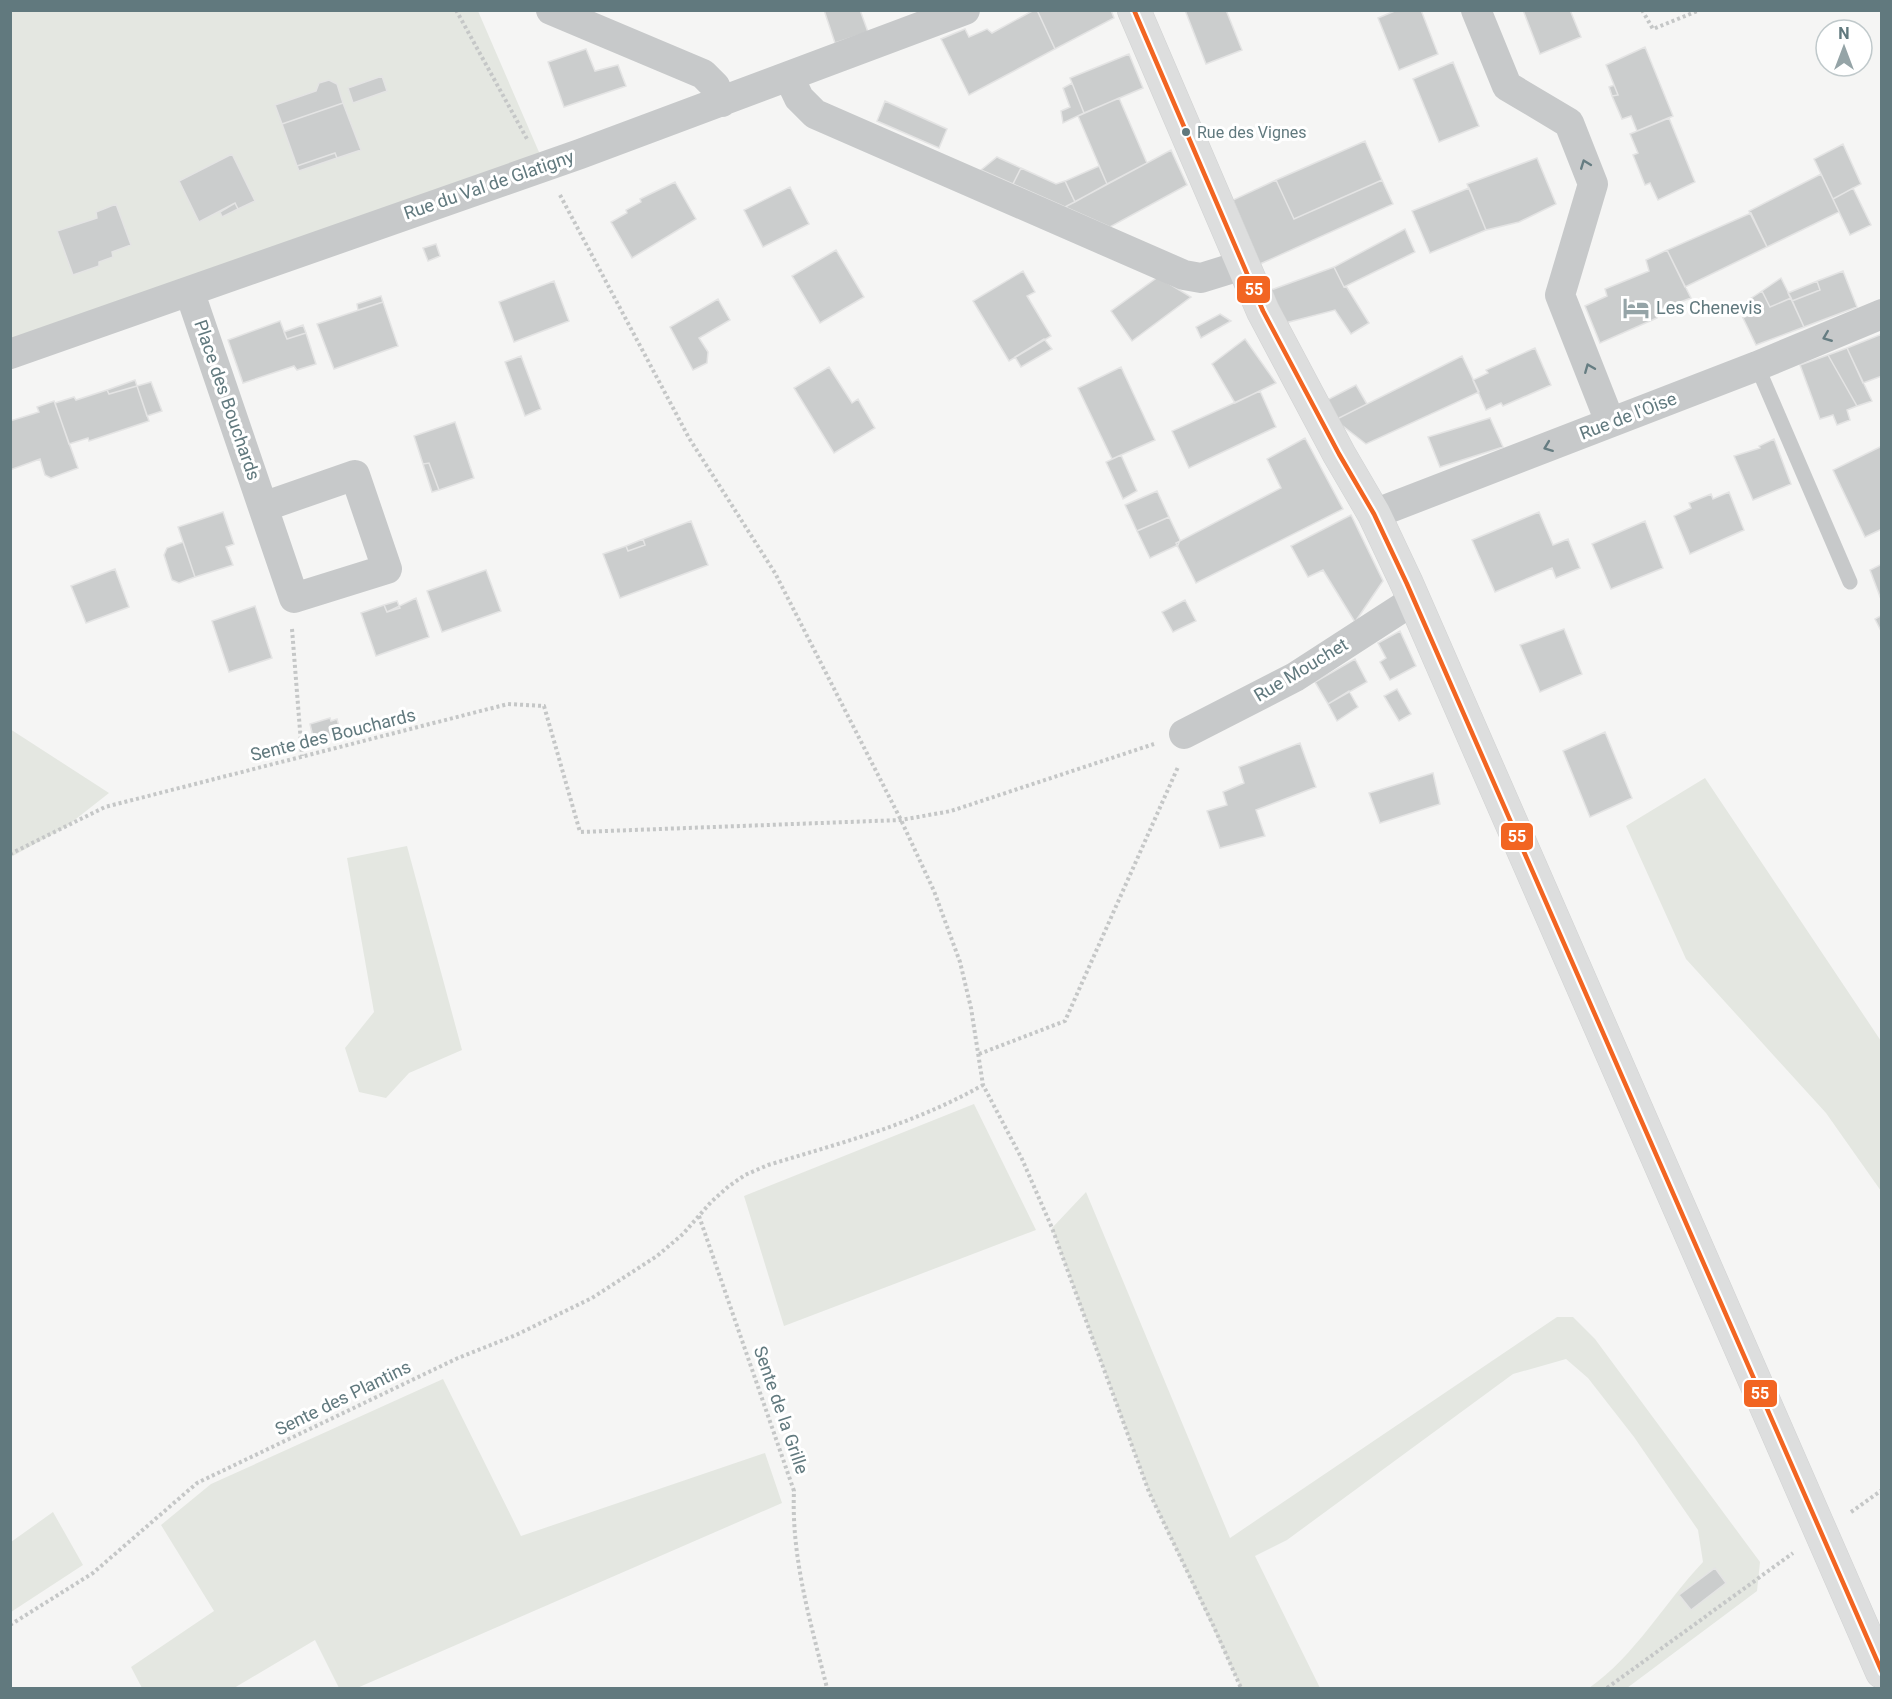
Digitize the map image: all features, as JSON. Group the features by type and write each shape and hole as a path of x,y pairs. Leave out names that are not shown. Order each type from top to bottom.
{"main road":[{"path":"1134,10 1263,311 1374,514 1414,600 1881,1672"}],"street":[{"path":"551,10 703,74 715,86 722,102"},
{"name":"Rue du Val de Glatigny","path":"10,354 190,293 545,166 965,10"},
{"path":"1476,10 1507,86 1569,123 1593,184 1560,295 1611,422"},
{"path":"789,77 799,98 815,114 1184,275 1201,278 1244,265"},
{"name":"Place des Bouchards","path":"190,293 294,598"},
{"name":"Rue de l'Oise","path":"1374,514 1757,366 1881,314"},
{"path":"263,507 355,475 380,548 387,569 294,598"},
{"name":"Rue Mouchet","path":"1184,734 1295,677 1414,600"}],"lane":[{"path":"1757,366 1850,582"}],"path":[{"path":"456,10 545,166 689,438 775,573 901,820 948,925 971,1008 983,1085 1022,1159 1052,1228 1149,1492 1241,1689"},
{"path":"1642,10 1653,29 1700,10"},
{"path":"294,598 292,627 302,756"},
{"name":"Sente des Bouchards","path":"10,854 105,807 508,704 544,706 580,832 901,820"},
{"path":"901,820 951,811 1184,734 1177,772 1065,1021 978,1054"},
{"name":"Sente des Plantins","path":"10,1625 93,1573 196,1483 458,1358 516,1335 592,1298 657,1256 682,1234 711,1202 745,1175 768,1164 914,1120 947,1106 983,1085"},
{"name":"Sente de la Grille","path":"699,1216 794,1491 792,1522 826,1689"},
{"path":"1607,1689 1822,1534"}],"shaded area":[{"path":"10,11 478,11 545,166 11,352"},
{"path":"10,729 109,793 67,826 11,857"},
{"path":"1705,778 1881,1041 1881,1191 1826,1113 1686,959 1626,826"},
{"path":"407,846 462,1050 409,1073 386,1098 359,1092 345,1048 374,1012 347,858"},
{"path":"974,1104 1036,1230 784,1326 744,1196"},
{"path":"1086,1192 1230,1538 1557,1317 1573,1317 1595,1339 1760,1562 1757,1591 1627,1688 1589,1688 1606,1675 1635,1645 1703,1562 1698,1530 1634,1437 1588,1378 1566,1359 1513,1374 1287,1540 1255,1556 1320,1688 1241,1688 1149,1492 1052,1228"},
{"path":"443,1379 521,1536 765,1453 782,1503 357,1688 339,1688 315,1640 234,1688 142,1688 131,1667 214,1611 161,1525 211,1484"},
{"path":"53,1512 83,1565 11,1612 11,1542"}],"building":[{"path":"824,10 860,10 868,32 835,43"},
{"path":"1037,10 1055,49 969,95 941,39 965,29 969,37 987,29 992,33"},
{"path":"1037,10 1111,10 1114,18 1055,49"},
{"path":"1185,10 1226,10 1242,50 1206,64"},
{"path":"1397,10 1421,10 1438,54 1399,70 1378,18"},
{"path":"1523,10 1570,10 1581,37 1540,54"},
{"path":"1645,47 1673,116 1637,131 1631,116 1622,119 1612,96 1618,95 1606,65"},
{"path":"586,49 595,71 618,65 626,86 564,107 548,62"},
{"path":"1129,54 1143,88 1084,113 1070,78"},
{"path":"1453,62 1479,126 1439,142 1413,79"},
{"path":"382,76 387,91 353,103 348,88"},
{"path":"329,80 337,84 343,103 282,124 275,105 316,91 319,83"},
{"path":"1072,83 1084,113 1063,123 1061,111 1070,107 1063,88"},
{"path":"1614,85 1618,95 1612,96 1609,87"},
{"path":"1119,98 1147,163 1107,184 1078,116"},
{"path":"885,101 947,129 939,148 877,121"},
{"path":"343,103 361,150 337,158 335,153 297,166 282,124"},
{"path":"1669,118 1695,182 1658,200 1650,183 1645,185 1633,155 1638,153 1630,134"},
{"path":"1365,141 1382,180 1294,219 1276,180"},
{"path":"1843,144 1861,184 1833,199 1814,159"},
{"path":"1171,150 1187,185 1110,227 1065,207"},
{"path":"335,153 337,158 299,171 297,166"},
{"path":"232,154 255,201 238,209 235,203 199,222 179,181"},
{"path":"997,157 1021,168 1013,184 981,170"},
{"path":"1537,158 1556,204 1519,222 1486,230 1467,184"},
{"path":"1099,166 1107,184 1075,202 1065,181"},
{"path":"1021,168 1056,184 1065,181 1075,202 1065,207 1013,184"},
{"path":"1821,174 1839,212 1767,247 1749,211"},
{"path":"1276,180 1294,219 1382,180 1393,204 1260,264 1233,200"},
{"path":"675,182 696,219 632,258 611,222 641,202 640,199"},
{"path":"790,187 809,224 763,247 744,210"},
{"path":"1469,188 1486,230 1430,253 1412,211"},
{"path":"1853,188 1871,225 1850,235 1833,199"},
{"path":"235,203 238,209 222,217 220,212"},
{"path":"116,204 131,245 112,252 113,257 99,262 99,266 73,275 57,231 97,218 96,212"},
{"path":"1751,213 1767,247 1685,287 1667,250"},
{"path":"1405,229 1415,252 1344,287 1334,267"},
{"path":"436,244 440,256 428,261 423,248"},
{"path":"836,250 864,297 820,323 792,276"},
{"path":"1667,250 1691,298 1656,311 1657,318 1600,343 1585,306 1607,296 1605,289 1649,271 1646,260"},
{"path":"1334,267 1344,287 1346,286 1369,323 1351,334 1335,310 1285,323 1271,290"},
{"path":"1023,271 1035,292 1027,296 1051,336 1009,361 973,301"},
{"path":"1843,271 1857,307 1804,327 1792,301 1820,290 1817,281"},
{"path":"1158,277 1191,297 1132,341 1111,311"},
{"path":"1781,278 1791,298 1770,307 1762,291"},
{"path":"554,281 569,321 514,342 499,302"},
{"path":"1817,281 1820,290 1792,301 1788,293"},
{"path":"1762,291 1770,307 1791,298 1804,327 1756,345 1743,318 1753,312 1747,301"},
{"path":"381,296 383,302 358,310 357,304"},
{"path":"718,299 730,320 699,338 708,352 707,363 693,370 670,327"},
{"path":"1747,301 1753,312 1743,318 1738,307"},
{"path":"383,302 398,346 334,369 317,324"},
{"path":"1220,314 1231,321 1201,338 1196,327"},
{"path":"280,321 287,339 306,333 316,364 297,370 294,366 243,383 228,340"},
{"path":"303,325 306,333 287,339 284,332"},
{"path":"1882,334 1882,376 1863,383 1847,348"},
{"path":"1044,339 1052,349 1021,367 1015,357"},
{"path":"1245,339 1276,383 1235,403 1212,364"},
{"path":"1535,348 1551,385 1503,406 1501,403 1486,410 1473,380 1488,373 1486,370"},
{"path":"1847,348 1872,401 1857,406 1828,355"},
{"path":"1828,355 1857,406 1847,410 1850,420 1837,425 1833,415 1820,419 1800,365"},
{"path":"521,356 541,409 525,416 505,362"},
{"path":"1462,356 1479,392 1366,444 1339,423 1337,419"},
{"path":"829,367 852,403 858,399 875,428 834,453 794,388"},
{"path":"1121,367 1155,440 1112,459 1078,388"},
{"path":"135,380 137,386 109,394 107,390"},
{"path":"151,382 162,411 147,416 137,386"},
{"path":"1356,385 1367,404 1337,419 1327,400"},
{"path":"137,386 149,421 89,441 88,438 69,444 55,403 74,397 76,400 107,390 109,394"},
{"path":"1260,391 1276,427 1189,468 1172,431"},
{"path":"54,401 78,468 51,478 45,475 40,459 10,470 10,421 39,412 37,407"},
{"path":"1490,418 1503,447 1440,467 1428,437"},
{"path":"455,422 474,478 439,490 429,463 423,464 414,436"},
{"path":"1305,438 1343,509 1196,583 1176,543 1281,488 1267,459"},
{"path":"1774,439 1791,484 1753,500 1734,456 1760,448 1759,446"},
{"path":"1882,446 1882,529 1865,537 1833,470"},
{"path":"1121,455 1137,491 1123,499 1106,462"},
{"path":"429,463 439,490 432,492 423,464"},
{"path":"1157,491 1169,517 1137,531 1125,505"},
{"path":"1729,492 1744,530 1690,554 1674,516 1691,508 1689,503 1711,494 1713,499"},
{"path":"223,512 234,544 226,547 233,565 195,577 178,527"},
{"path":"1539,512 1553,545 1568,539 1580,568 1556,578 1552,568 1495,592 1472,540"},
{"path":"1351,515 1383,581 1355,622 1323,570 1308,577 1291,546"},
{"path":"1169,517 1180,540 1178,545 1150,558 1137,531"},
{"path":"691,521 708,565 620,598 603,554 626,546 628,551 645,545 643,539"},
{"path":"1645,521 1663,568 1611,589 1592,544"},
{"path":"643,539 645,545 628,551 626,546"},
{"path":"183,542 195,577 179,583 172,580 164,555 167,548"},
{"path":"1882,564 1882,602 1870,570"},
{"path":"115,569 129,607 86,623 71,586"},
{"path":"486,570 501,611 442,632 427,591"},
{"path":"416,598 429,637 376,656 361,613 384,605 387,612"},
{"path":"1185,600 1196,621 1173,632 1162,612"},
{"path":"397,601 400,608 387,612 384,605"},
{"path":"255,606 272,658 229,672 212,621"},
{"path":"1882,615 1882,633 1875,619"},
{"path":"1564,629 1582,674 1540,692 1520,645"},
{"path":"1400,631 1416,666 1390,680 1380,662 1386,658 1378,643"},
{"path":"1355,659 1367,682 1328,704 1315,682"},
{"path":"1397,689 1411,714 1399,721 1384,696"},
{"path":"1349,691 1358,707 1337,721 1328,704"},
{"path":"330,718 331,721 337,719 341,734 314,741 310,724"},
{"path":"1605,732 1632,798 1590,817 1563,751"},
{"path":"1300,743 1316,787 1256,810 1265,836 1220,848 1207,811 1227,805 1223,792 1244,783 1239,767"},
{"path":"1433,773 1440,804 1380,823 1369,793"},
{"path":"1715,1568 1726,1583 1691,1610 1679,1595"}],"transit line":[{"name":"55","path":"1134,10 1263,311 1339,454 1374,514 1407,584 1882,1672"}],"place":[{"name":"Rue des Vignes","path":"1186,132"},
{"name":"Les Chenevis","path":"1636,308"}]}
